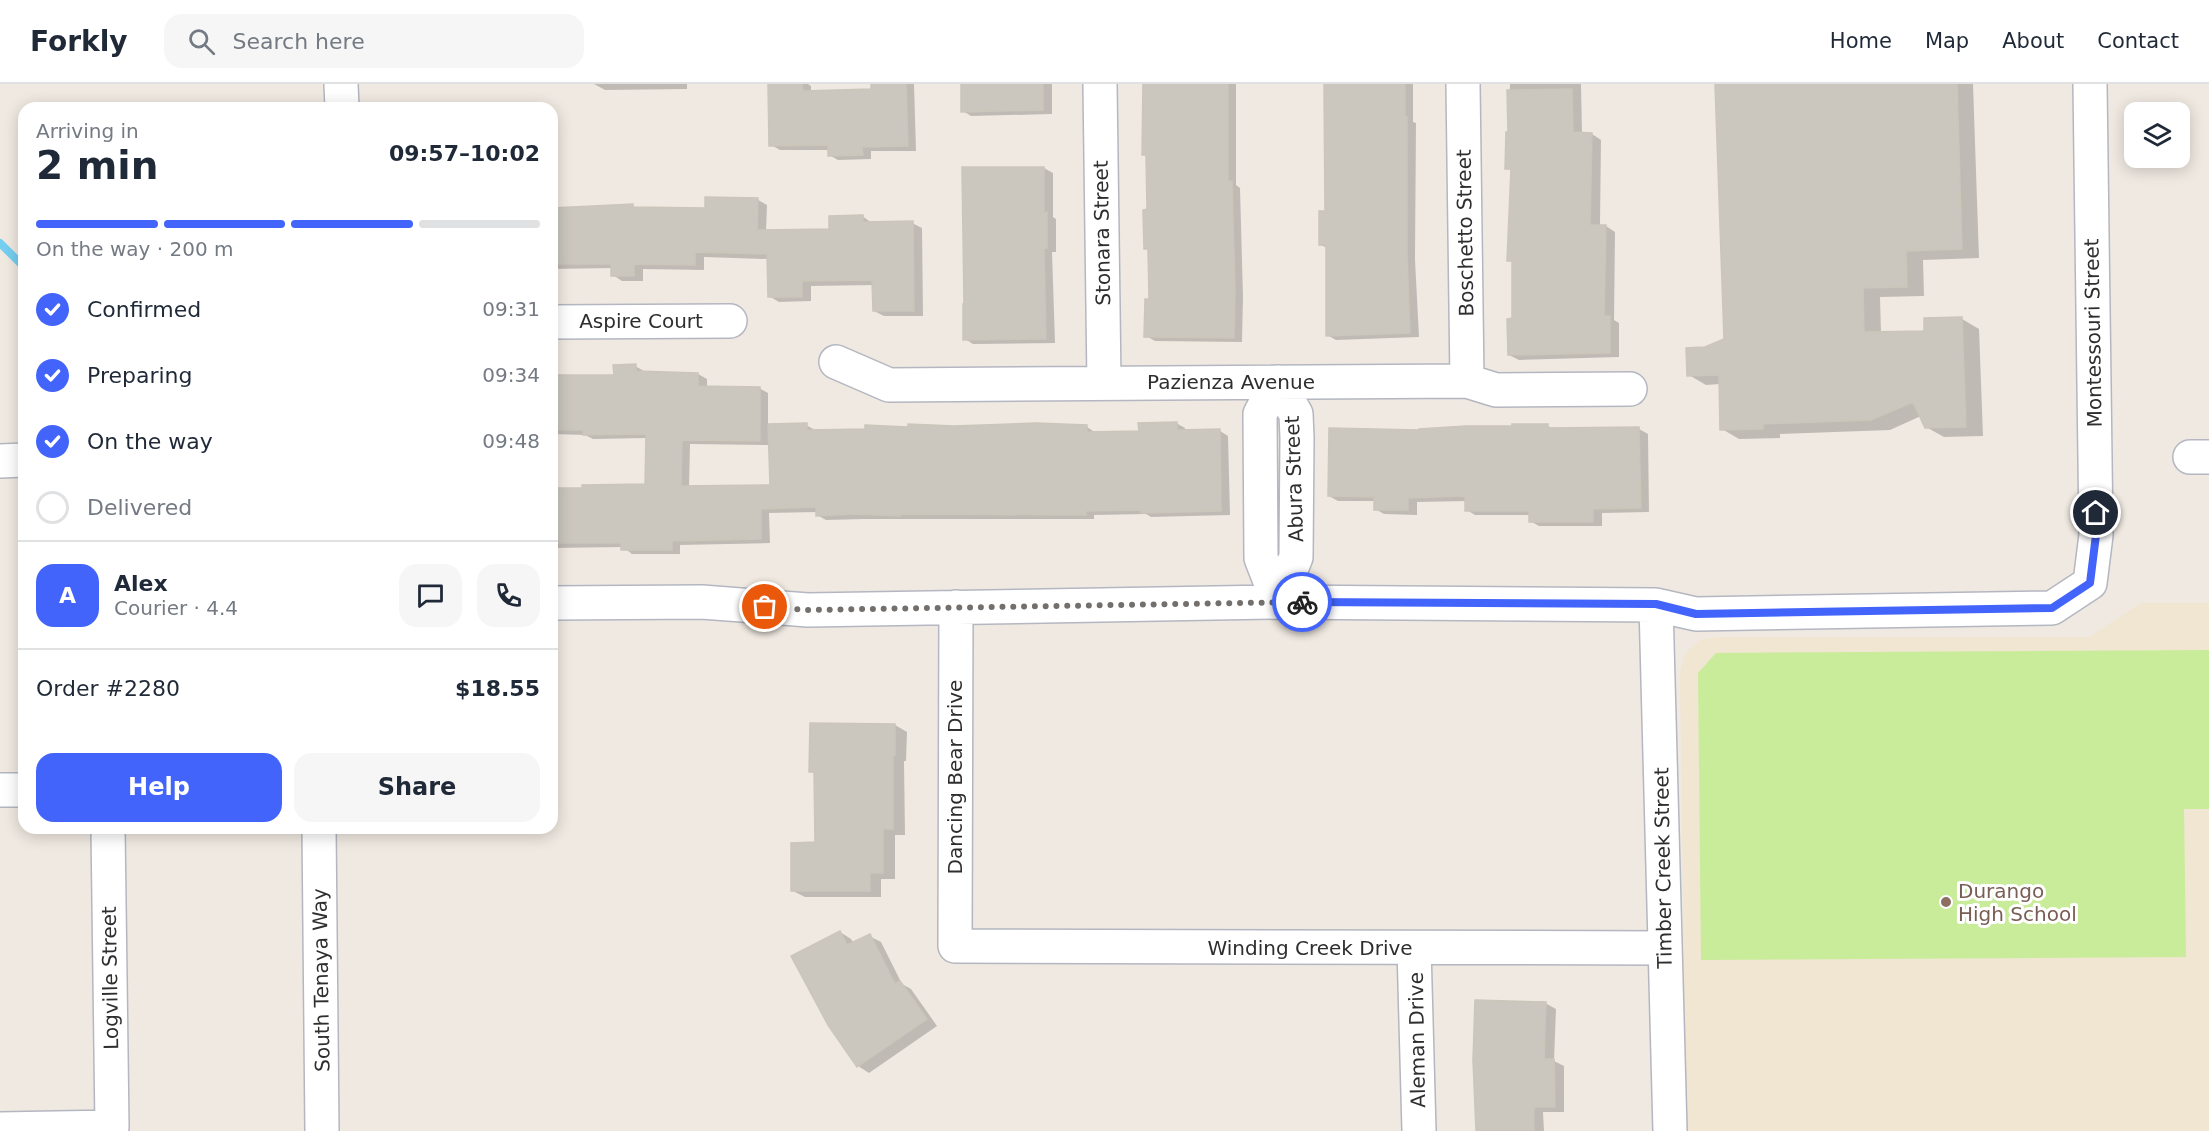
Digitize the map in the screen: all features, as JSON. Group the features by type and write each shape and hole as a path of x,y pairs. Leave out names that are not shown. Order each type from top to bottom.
{"street":[{"path":"341,84 342,102"},
{"name":"Stonara Street","path":"1100,84 1104,383"},
{"name":"Boschetto Street","path":"1463,84 1467,381"},
{"name":"Montessouri Street","path":"1656,604 1696,614 2052,608 2090,583 2096,535 2090,84"},
{"name":"Aspire Court","path":"558,322 730,321"},
{"name":"Pazienza Avenue","path":"836,362 889,385 1467,381 1496,390 1630,389"},
{"name":"Abura Street","path":"1277,382 1260,414 1261,558 1278,602"},
{"path":"0,461 18,460"},
{"path":"558,603 702,602 808,610 1278,602 1656,604"},
{"name":"Timber Creek Street","path":"1656,604 1670,1131"},
{"name":"Dancing Bear Drive","path":"955,946 956,607"},
{"path":"0,790 18,790"},
{"name":"Logville Street","path":"0,1129 112,1127 108,834"},
{"name":"South Tenaya Way","path":"319,834 322,1131"},
{"name":"Winding Creek Drive","path":"955,946 1665,948"},
{"name":"Aleman Drive","path":"1414,948 1419,1131"}],"shaded area":[{"name":"Durango High School","path":"2141,603 2209,603 2209,1131 1686,1131 1680,673 1685,653 1700,640 1719,637 2089,637"}],"green space":[{"path":"2209,650 2209,809 2184,809 2186,957 1701,960 1698,673 1716,653"}],"building":[{"path":"768,84 802,84 803,91 871,89 871,84 906,84 908,146 862,147 863,155 828,156 828,145 769,146"},
{"path":"961,84 1043,84 1043,110 961,112"},
{"path":"1143,84 1228,84 1228,181 1232,181 1234,338 1144,337 1145,299 1149,299 1148,249 1144,249 1143,210 1147,209 1146,155 1142,155"},
{"path":"1324,84 1405,84 1410,333 1326,336 1326,245 1319,245 1319,211 1325,211"},
{"path":"1715,84 1957,84 1962,249 1906,251 1907,287 1863,288 1864,332 1924,331 1924,318 1962,317 1966,427 1925,428 1913,402 1871,420 1763,424 1763,429 1720,430 1719,375 1687,376 1686,348 1705,347 1724,339"},
{"path":"1572,89 1573,132 1592,133 1590,225 1606,225 1604,316 1610,316 1610,353 1508,355 1507,319 1512,318 1512,261 1507,261 1511,169 1505,169 1506,132 1508,132 1507,90"},
{"path":"962,167 1044,167 1044,213 1047,212 1047,248 1044,248 1046,339 963,340"},
{"path":"705,197 758,198 757,230 829,229 829,216 863,215 863,222 913,221 914,311 873,311 872,280 802,281 802,297 768,297 767,254 695,252 695,265 634,264 634,276 611,276 611,264 558,264 558,208 633,204 633,207 705,208"},
{"path":"636,364 636,371 698,373 698,386 760,387 760,441 682,440 681,486 770,485 768,424 807,423 807,430 865,429 865,425 908,427 908,424 954,426 1036,423 1087,425 1087,432 1139,431 1138,423 1177,422 1177,430 1220,429 1221,511 1141,513 1141,510 1086,511 1086,515 900,514 900,516 854,514 816,516 816,507 761,509 761,539 672,541 672,550 621,550 621,543 558,543 558,488 582,488 582,485 645,484 646,434 583,435 583,430 558,430 558,375 614,375 613,365"},
{"path":"1512,424 1548,424 1548,428 1639,427 1641,508 1593,509 1593,522 1529,522 1529,511 1465,511 1465,496 1408,498 1408,510 1374,510 1374,497 1328,496 1329,428 1419,430 1466,426 1512,426"},
{"path":"810,723 895,724 893,829 883,829 883,873 870,873 870,891 791,891 791,843 815,842 814,772 809,772"},
{"path":"840,931 847,945 870,934 895,984 900,981 927,1019 857,1067 828,1025 791,956"},
{"path":"1475,1000 1546,1002 1544,1059 1554,1059 1555,1107 1534,1107 1534,1131 1476,1131 1473,1060"}],"waterway":[{"path":"0,243 18,261"}],"way so far":[{"path":"765,607 808,610 1302,602"}],"place":[{"name":"Durango High School","path":"1946,902"}],"route":[{"path":"1302,602 1656,604 1696,614 2052,608 2090,583 2096,535 2096,513"}]}
